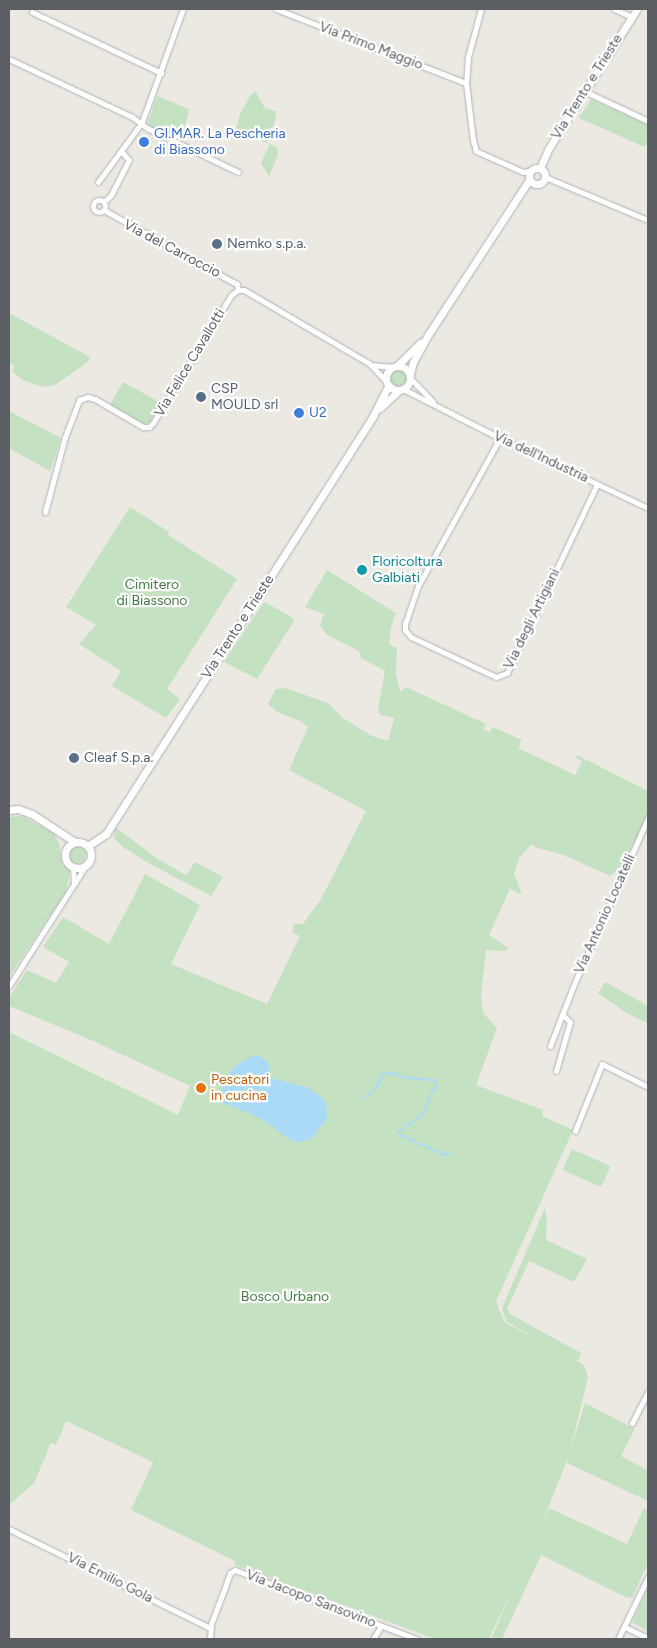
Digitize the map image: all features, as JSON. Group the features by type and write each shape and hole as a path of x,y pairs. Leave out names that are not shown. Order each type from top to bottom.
{"street":[{"path":"98,182 141,124 183,9"},
{"name":"Via Primo Maggio","path":"276,9 466,83"},
{"path":"481,9 470,45 466,83 472,140 476,152 530,175 533,183 538,184 545,176"},
{"path":"614,9 632,17"},
{"name":"Via Trento e Trieste","path":"540,168 548,148 637,9"},
{"path":"32,12 161,72"},
{"path":"9,59 132,117 141,124 238,172"},
{"path":"584,91 648,121"},
{"path":"104,202 98,199 92,204 96,212 104,210 104,202 110,195 129,160 121,151"},
{"path":"530,175 535,167 540,168 545,176 648,220"},
{"name":"Via Trento e Trieste","path":"373,416 401,390 410,376 413,362 428,335 530,175"},
{"name":"Via del Carroccio","path":"104,210 237,284 238,290"},
{"path":"238,290 244,290 370,364 387,383 401,390"},
{"name":"Via Felice Cavallotti","path":"45,512 65,437 79,400 88,397 95,399 143,427 148,427 153,423 231,295 238,290"},
{"name":"Via Trento e Trieste","path":"89,859 373,416 387,383 387,373 428,335"},
{"path":"370,364 402,366 410,376"},
{"name":"Via dell'Industria","path":"410,376 435,404"},
{"name":"Via dell'Industria","path":"401,390 435,404 500,438 648,508"},
{"name":"Via degli Artigiani","path":"500,438 418,586 404,624 405,630 411,637 496,677 507,673 596,484"},
{"path":"9,810 18,809 26,811 75,842 88,846 89,859 74,887 9,986"},
{"name":"Via Antonio Locatelli","path":"550,1046 575,982 648,818"},
{"path":"56,830 66,849 66,859 73,867 74,887"},
{"name":"Via Trento e Trieste","path":"88,846 103,837"},
{"path":"66,849 75,842"},
{"path":"73,867 83,866 89,859"},
{"path":"556,1071 570,1022 562,1014"},
{"path":"575,1131 602,1064 648,1087"},
{"path":"632,1423 648,1392"},
{"name":"Via Emilio Gola","path":"9,1529 210,1628"},
{"name":"Via Jacopo Sansovino","path":"210,1628 230,1573 233,1570 417,1639"},
{"path":"618,1639 648,1577"},
{"path":"373,1639 381,1626"},
{"path":"624,1627 648,1638"},
{"path":"210,1628 210,1639"}],"green space":[{"path":"256,92 265,108 276,111 275,121 267,143 236,130 240,114 251,94"},
{"path":"157,96 189,109 182,141 149,127 148,123"},
{"path":"591,99 648,125 648,138 645,147 579,118"},
{"path":"270,144 277,148 278,155 269,176 261,163"},
{"path":"9,313 90,357 88,362 55,385 42,387 23,380 12,371 15,366 9,362"},
{"path":"398,369 404,372 407,378 404,384 398,387 392,384 389,378 392,372"},
{"path":"123,382 161,403 149,423 144,424 110,404"},
{"path":"9,411 61,438 50,471 9,448"},
{"name":"Cimitero di Biassono","path":"130,507 169,532 168,535 237,579 167,689 180,699 166,718 112,686 121,671 79,644 96,625 66,607"},
{"name":"Bosco Urbano","path":"327,570 396,613 391,627 389,644 397,648 396,674 400,692 406,687 486,724 483,729 489,732 493,727 522,740 518,748 575,775 582,761 576,758 577,755 648,791 648,815 622,867 610,876 564,855 537,848 532,844 519,858 514,873 522,895 510,889 489,935 508,948 506,951 486,950 481,997 483,1013 497,1028 476,1085 543,1110 542,1116 573,1130 496,1301 504,1322 537,1339 506,1321 502,1308 545,1208 547,1220 546,1240 587,1259 574,1282 529,1261 507,1309 510,1314 581,1353 579,1359 576,1360 584,1365 588,1377 570,1451 585,1403 635,1429 621,1456 648,1471 648,1501 567,1463 568,1458 540,1528 549,1508 627,1544 644,1508 648,1510 648,1563 632,1598 623,1596 541,1555 502,1639 491,1639 512,1590 489,1639 435,1639 235,1565 235,1561 131,1510 153,1462 66,1421 56,1445 51,1443 34,1483 9,1505 9,1032 178,1115 190,1086 91,1040 9,1006 9,998 27,970 56,983 69,962 43,947 63,917 109,944 145,874 200,905 171,964 267,1004 300,936 292,933 294,924 303,924 321,899 366,811 289,770 308,727 300,721 277,712 268,704 276,689 285,688 328,703 343,718 372,736 388,741 394,718 380,715 378,707 385,671 361,658 359,651 327,635 320,625 324,614 305,607"},
{"path":"264,602 290,616 294,621 257,679 224,662"},
{"path":"22,816 54,833 59,843 62,863 70,871 66,892 9,977 9,817"},
{"path":"115,827 158,859 186,875 195,862 223,877 211,896 150,864 123,847 114,838"},
{"path":"77,846 83,849 86,855 83,861 77,864 71,861 68,855 71,849"},
{"path":"605,982 648,1006 648,1023 628,1014 598,993"},
{"path":"572,1149 610,1166 601,1187 563,1170"},
{"path":"648,1588 648,1631 632,1622"}],"water":[{"path":"253,1056 259,1056 267,1061 270,1069 268,1075 270,1078 305,1087 319,1095 326,1102 327,1119 312,1138 299,1143 287,1138 269,1124 250,1113 219,1102 223,1082 235,1066"}],"waterway":[{"path":"365,1098 377,1086 383,1074 392,1073 406,1078"},
{"path":"408,1078 433,1080 436,1085 431,1094"},
{"path":"428,1103 431,1095"},
{"path":"215,1102 218,1099"},
{"path":"423,1114 427,1105"},
{"path":"397,1133 422,1115"},
{"path":"400,1135 444,1155 450,1153"}],"place":[{"name":"GI.MAR. La Pescheria di Biassono","path":"144,142"},
{"name":"Nemko s.p.a.","path":"217,244"},
{"name":"CSP MOULD srl","path":"201,397"},
{"name":"U2","path":"299,413"},
{"name":"Floricoltura Galbiati","path":"362,570"},
{"name":"Cleaf S.p.a.","path":"74,758"},
{"name":"Pescatori in cucina","path":"201,1088"}]}
